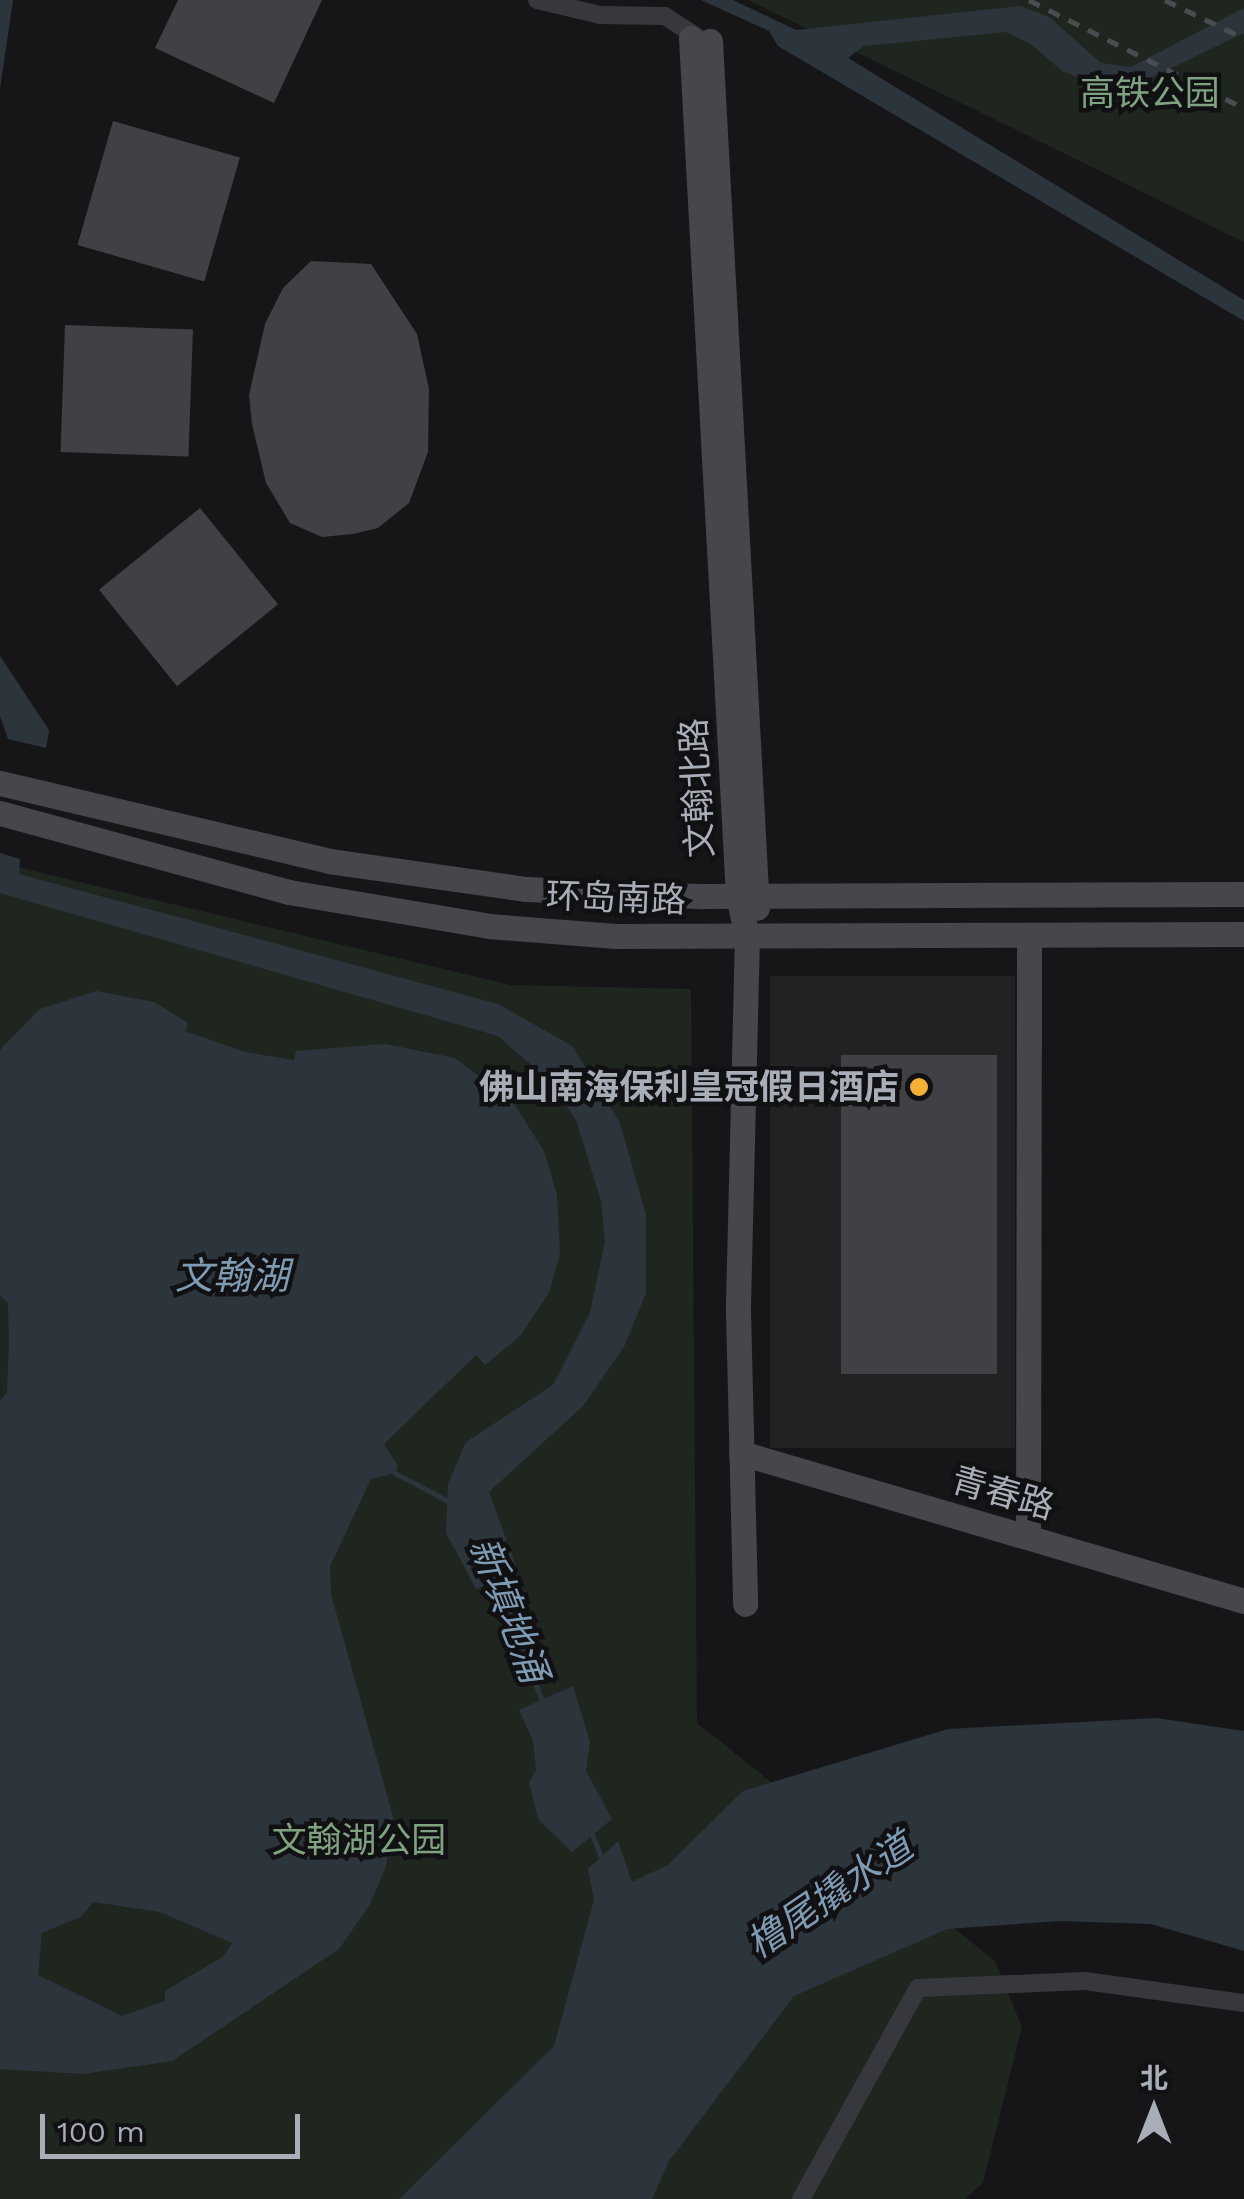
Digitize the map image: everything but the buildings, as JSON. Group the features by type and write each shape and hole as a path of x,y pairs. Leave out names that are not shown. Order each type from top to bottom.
{"street":[{"path":"537,0 600,15 665,16 701,39"},
{"name":"文翰北路","path":"701,39 750,896 741,1453 744,1604"},
{"name":"环岛南路","path":"0,783 404,875 586,893 1244,894"},
{"name":"环岛南路","path":"0,813 289,892 430,919 616,936 1244,934"},
{"path":"1028,1536 1029,934"},
{"name":"青春路","path":"741,1453 1244,1601"},
{"path":"800,2199 918,1988 1085,1981 1244,2002"}],"shaded area":[{"name":"佛山南海保利皇冠假日酒店","path":"770,976 1015,976 1015,1448 770,1448"}],"green space":[{"name":"高铁公园","path":"748,0 1244,0 1244,242 990,117"},
{"name":"文翰湖公园","path":"0,863 511,985 691,989 697,1723 995,1961 1022,2027 983,2183 965,2199 0,2199"}],"water":[{"path":"0,0 13,0 0,89"},
{"path":"701,0 733,0 796,30 1020,6 1049,17 1101,63 1131,67 1244,8 1244,33 1136,85 1100,87 1062,71 1031,44 1006,32 864,46 848,58 1244,300 1244,321 778,46 769,31"},
{"path":"0,656 49,730 46,748 8,739 0,716"},
{"path":"0,853 20,859 19,874 498,1004 572,1046 620,1123 646,1215 646,1293 624,1347 583,1406 489,1492 518,1571 476,1589 446,1533 448,1484 466,1442 553,1385 590,1313 605,1241 601,1201 576,1120 551,1082 498,1036 0,893"},
{"name":"文翰湖","path":"96,991 154,1002 188,1023 185,1031 245,1052 294,1060 296,1051 385,1044 455,1058 513,1102 544,1151 557,1195 560,1254 549,1293 520,1336 485,1365 476,1355 384,1444 398,1466 395,1473 371,1479 330,1566 331,1594 393,1817 386,1867 369,1906 339,1949 172,2061 83,2074 0,2069 0,1400 7,1393 9,1342 8,1303 0,1296 0,1050 40,1009","holes":["93,1902 160,1912 232,1943 224,1956 165,1991 165,2001 122,2016 38,1975 42,1933 82,1916"]},
{"path":"573,1686 590,1742 586,1771 612,1819 572,1852 538,1819 529,1783 536,1770 533,1740 519,1710"},
{"name":"橹尾撬水道","path":"1156,1718 1244,1731 1244,1951 1151,1924 1060,1921 947,1929 794,1996 669,2161 652,2199 399,2199 554,2046 594,1900 588,1869 618,1841 632,1882 668,1865 743,1791 948,1729"}],"waterway":[{"path":"395,1473 450,1502"},
{"name":"新填地涌","path":"494,1574 543,1704"},
{"name":"新填地涌","path":"591,1832 602,1859"}],"railway":[{"path":"1029,0 1244,108"},
{"path":"1165,0 1244,38"}],"place":[{"name":"佛山南海保利皇冠假日酒店","path":"919,1087"}]}
